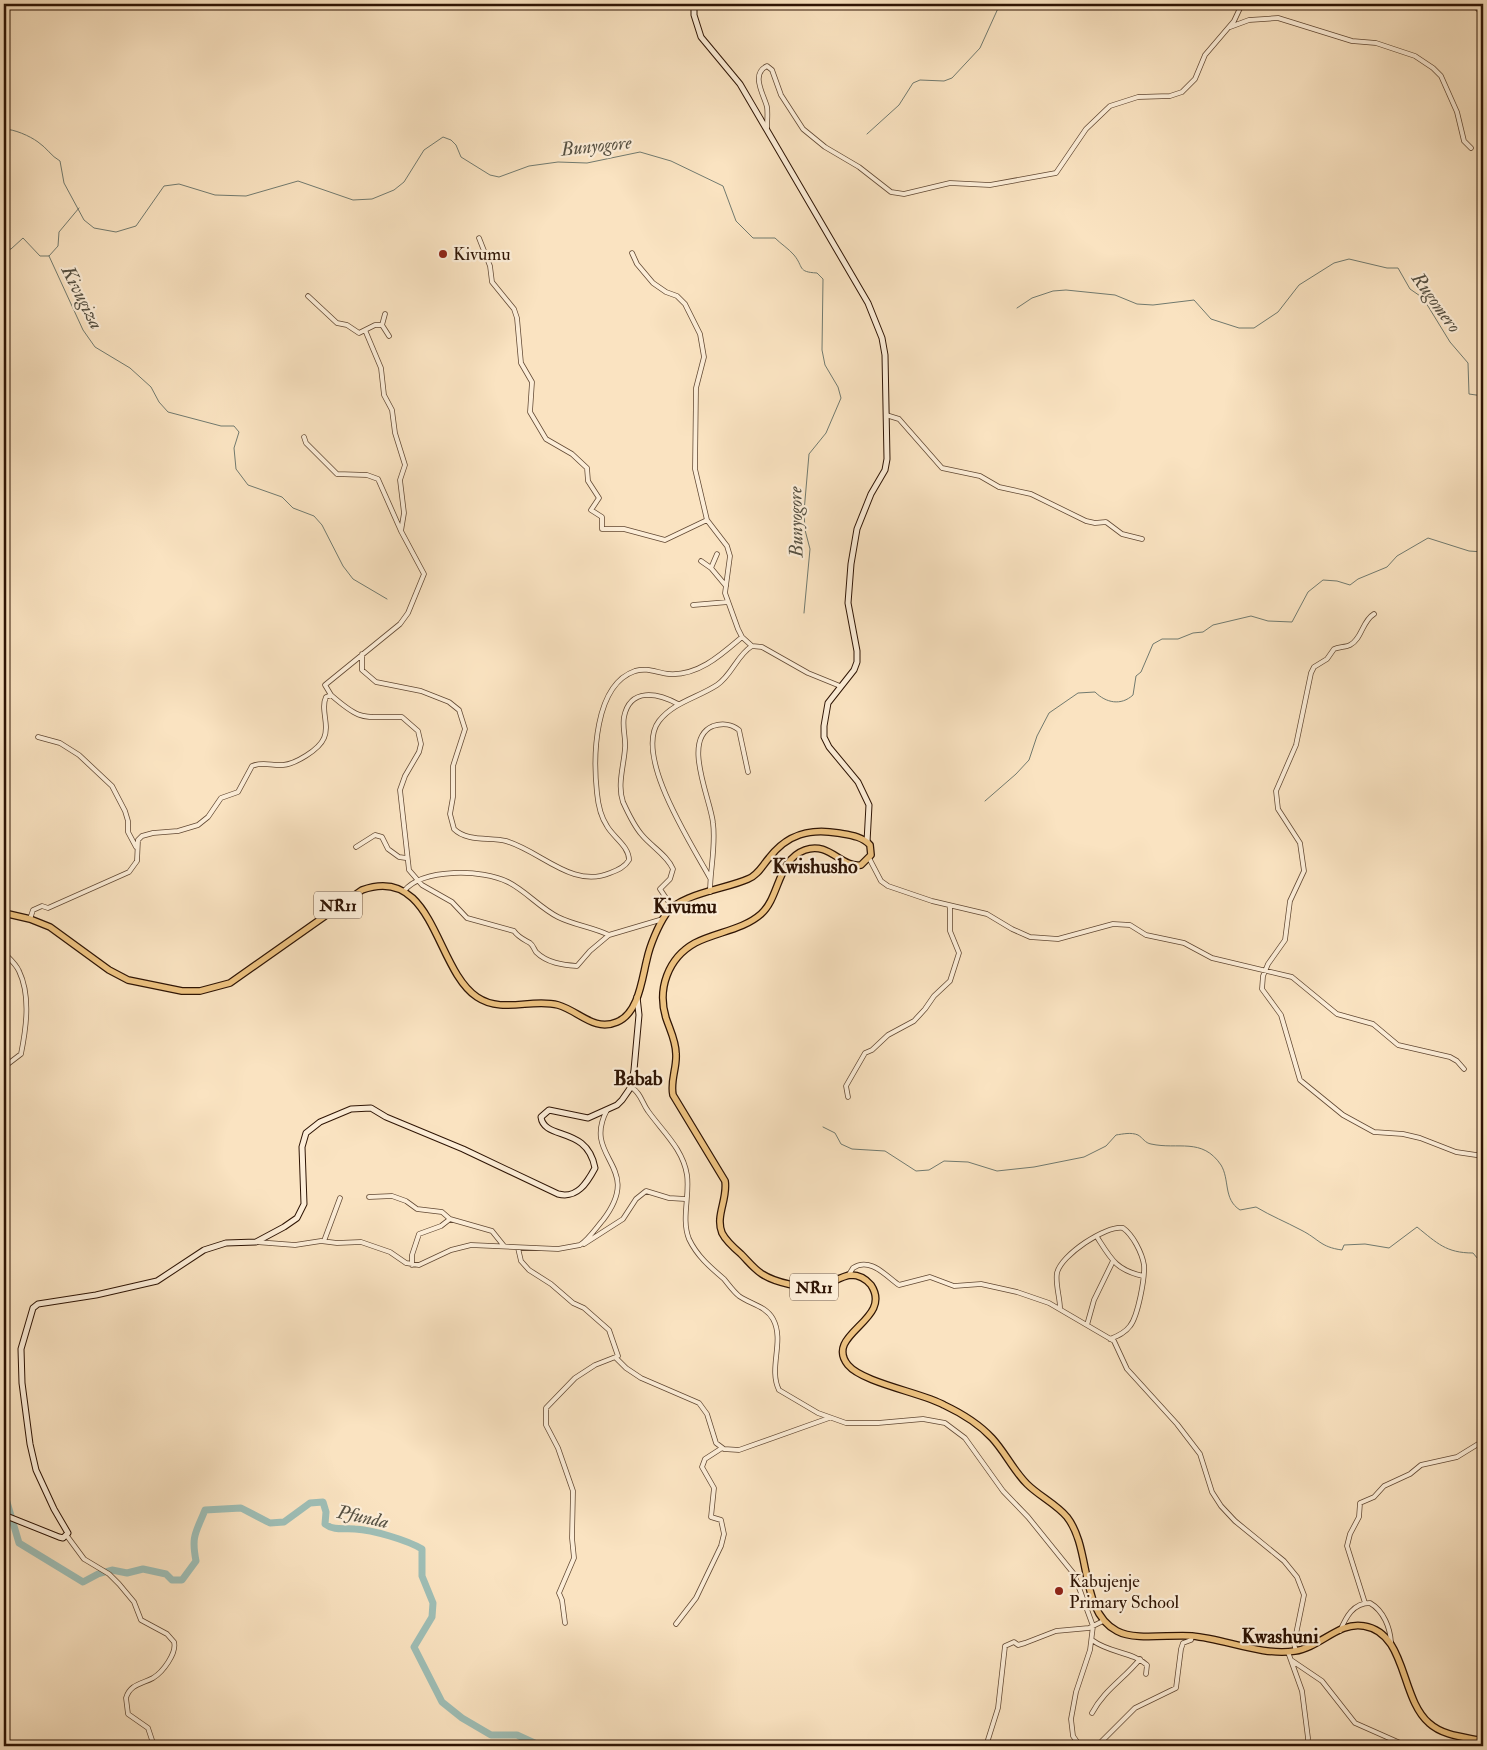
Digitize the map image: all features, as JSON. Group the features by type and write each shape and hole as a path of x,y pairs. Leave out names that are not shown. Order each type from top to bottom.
{"highway":[{"path":"404,891 418,904 463,983 479,999 502,1006 558,1005 590,1022 604,1024 623,1019 637,997 646,959 664,919 678,902 751,878 780,845 800,834 828,832 857,837 867,842 871,850 869,858"},
{"name":"NR11","path":"869,858 864,864 857,866 825,850 809,849 798,854 788,864 768,904 760,914 743,924 696,943 685,950 672,966 663,988 664,1009 676,1047 676,1062 672,1086 673,1095 725,1181 726,1195 720,1222 725,1238 764,1275 778,1281 817,1287 855,1275 867,1281 876,1299 872,1313 846,1341 844,1351 849,1365 865,1375 912,1394 941,1403 974,1423 992,1438 1022,1478 1058,1508 1073,1526 1095,1605 1103,1621"},
{"name":"NR11","path":"4,913 30,919 56,930 109,970 128,980 182,991 200,991 218,988 230,982 362,890 383,886 404,891"},
{"path":"1103,1621 1124,1634 1192,1636 1265,1650 1288,1652 1315,1645 1340,1631 1357,1625 1367,1626 1378,1631 1391,1642 1413,1698 1429,1723 1447,1733 1483,1742"}],"main road":[{"path":"694,4 694,15 701,37 740,84 767,128 806,200 868,302 882,338 885,355 887,459 884,470 871,494 857,529 851,564 848,603 857,652 857,662 854,670 828,703 824,726 824,738 829,747 858,782 869,805 867,842"},
{"path":"4,1515 59,1537 66,1536 67,1529 54,1509 36,1470 28,1434 21,1349 33,1308 38,1304 96,1295 157,1280 204,1250 226,1244 256,1242 284,1227 300,1214 304,1204 302,1147 306,1133 320,1122 345,1111 371,1108 386,1117 463,1149 564,1196 583,1188 594,1168 585,1144 572,1136 552,1130 543,1123 542,1114 549,1110 588,1118 607,1110 622,1100 631,1087 639,1015 637,997"}],"street":[{"path":"767,128 767,108 759,82 762,71 767,66 772,70 781,95 803,129 825,147 873,176 891,192 904,194 950,183 990,185 1024,177 1052,175 1060,169 1086,130 1110,106 1138,97 1170,96 1182,92 1195,79 1205,55 1229,28 1242,4"},
{"path":"1473,4 1483,14"},
{"path":"1229,28 1249,20 1278,18 1352,41 1382,44 1415,56 1441,76 1457,112 1464,140 1470,148"},
{"path":"479,238 490,266 492,282 514,309 517,318 522,362 532,382 530,412 546,439 572,454 587,468 588,481 599,498 591,510 602,517 602,530 624,529 666,540 707,520"},
{"path":"632,253 637,264 653,283 666,292 677,296 685,304 700,334 704,357 696,388 694,462 707,520 722,539 730,556 725,593 742,637 752,646 762,647 808,673 840,686"},
{"path":"308,296 337,323 347,325 359,333 375,325 382,325"},
{"path":"385,314 382,325 389,336"},
{"path":"365,330 382,368 384,395 392,410 395,433 405,465 400,480 404,513 401,531"},
{"path":"886,415 899,419 942,468 980,476 999,487 1031,494 1086,522 1106,522 1122,534 1142,539"},
{"path":"304,436 306,444 337,474 367,475 378,479 401,531 423,571 422,581 408,613 400,624 327,683 325,688 351,711 364,718 402,717 418,731 421,744 420,752 405,776 400,790 406,825 406,858 409,870 426,888 452,902 467,918 509,929 532,944 536,952 548,960 562,964 577,966 590,951 609,935 664,919"},
{"path":"711,568 717,554"},
{"path":"701,561 711,568 726,586"},
{"path":"693,605 728,602"},
{"path":"1374,614 1366,620 1354,642 1348,647 1334,648 1326,659 1314,667 1311,672 1296,745 1276,791 1278,809 1300,843 1304,871 1290,901 1285,940 1274,954 1266,971 1262,989 1280,1015 1299,1077 1312,1092 1369,1131 1403,1134 1420,1138 1456,1152 1483,1156"},
{"path":"362,654 362,670 371,680 421,691 449,702 460,710 465,729 452,775 453,797 450,814 454,829 464,836 506,841 529,850 558,867 580,876 593,877 603,876 617,870 629,860 628,852 606,826 597,794 597,734 612,686 624,676 636,671 647,669 670,674 700,668 742,637"},
{"path":"710,878 675,813 652,759 651,740 655,728 666,714 678,704 703,693 723,681 752,646"},
{"path":"672,907 660,889 672,876 673,869 655,846 642,835 632,820 622,799 621,775 625,746 624,718 629,704 636,697 649,693 678,704"},
{"path":"30,919 33,910 42,906 48,908 129,872 137,861 136,847 138,840 142,836 185,830 204,821 221,798 238,792 252,766 258,763 281,766 290,764 314,750 324,739 326,718 323,703 326,697 331,695"},
{"path":"710,892 714,824 699,762 701,742 706,731 721,725 730,725 739,730 748,772"},
{"path":"38,737 60,743 79,754 112,786 125,811 128,821 128,832 136,847"},
{"path":"356,847 375,836 382,837 388,849 399,857 406,858"},
{"path":"869,858 885,884 950,906 988,914 1012,930 1030,937 1058,939 1113,924 1130,924 1152,938 1184,943 1212,958 1297,980 1331,1011 1373,1024 1398,1045 1450,1058 1457,1061 1464,1069"},
{"path":"404,891 429,875 450,874 501,879 556,916 609,935"},
{"path":"848,1097 846,1086 865,1053 874,1049 888,1035 914,1021 934,996 950,981 959,954 950,931 950,906"},
{"path":"4,953 19,971 25,994 27,1026 21,1054 4,1068"},
{"path":"631,1087 641,1097 648,1111 668,1135 683,1161 687,1177 685,1199 688,1235 700,1258 736,1293 766,1311 775,1322 777,1339 775,1378 779,1390 829,1418 846,1422 868,1424 923,1419 945,1423 957,1430 975,1449 1003,1491 1028,1517 1072,1571 1093,1626 1092,1640 1086,1665 1076,1692 1071,1720 1073,1736 1080,1746"},
{"path":"580,1245 606,1215 618,1192 616,1170 606,1154 599,1131 607,1110"},
{"path":"256,1242 295,1245 324,1242 361,1242 390,1252 412,1265 419,1265 461,1247 485,1245 558,1249 580,1245 619,1223 640,1193 646,1191 668,1198 685,1199"},
{"path":"369,1197 392,1196 406,1201 417,1209 442,1212 450,1219 492,1231 504,1246"},
{"path":"324,1242 340,1198"},
{"path":"412,1265 412,1256 419,1234 441,1226 450,1219"},
{"path":"1060,1308 1057,1272 1074,1250 1118,1228 1127,1231 1141,1257 1143,1276 1134,1320 1125,1331 1110,1339"},
{"path":"1097,1237 1113,1261 1123,1270 1143,1276"},
{"path":"518,1248 521,1260 529,1270 551,1284 573,1303 584,1308 610,1330 617,1348 618,1356 616,1358"},
{"path":"1087,1325 1094,1300 1113,1261"},
{"path":"848,1276 853,1268 863,1264 880,1269 900,1285 930,1278 954,1286 985,1285 1026,1294 1060,1308 1116,1344 1127,1369 1177,1424 1200,1454 1212,1492 1221,1506 1235,1521 1284,1561 1297,1577 1304,1596 1294,1644 1296,1651"},
{"path":"616,1358 626,1368 641,1378 699,1402 707,1414 713,1439 722,1448 731,1451 748,1448 829,1418"},
{"path":"565,1623 559,1593 563,1579 574,1558 572,1538 573,1491 558,1448 546,1425 546,1408 575,1378 595,1365 616,1358"},
{"path":"1365,1603 1348,1546 1350,1534 1359,1517 1360,1503 1374,1497 1384,1486 1410,1474 1421,1465 1457,1456 1483,1441"},
{"path":"676,1624 696,1598 724,1534 721,1520 711,1517 714,1488 702,1466 705,1459 722,1448"},
{"path":"66,1536 84,1559 109,1574 119,1584 134,1602 141,1620 167,1634 174,1642 172,1655 158,1673 133,1687 126,1698 128,1714 146,1726 154,1746"},
{"path":"1340,1631 1348,1615 1356,1607 1365,1603 1373,1605 1382,1615 1390,1630 1391,1642"},
{"path":"986,1746 998,1708 1004,1646 1014,1642 1018,1645 1064,1629 1093,1626 1103,1621"},
{"path":"1097,1746 1135,1708 1176,1688 1181,1648 1183,1643 1191,1640 1192,1636"},
{"path":"1092,1640 1110,1650 1140,1659 1147,1665 1146,1674"},
{"path":"1288,1652 1302,1691 1308,1738 1306,1746"},
{"path":"1092,1713 1098,1702 1116,1681 1132,1670 1140,1659"},
{"path":"1291,1660 1319,1678 1355,1723 1407,1746"}],"waterway":[{"path":"867,134 899,105 913,83 920,80 944,81 952,78 980,48 1000,4"},
{"name":"Bunyogore","path":"4,129 31,137 60,161 64,183 84,220 94,228 116,232 136,226 164,186 179,184 215,195 246,196 298,181 353,200 372,199 394,190 404,182 424,150 443,137 451,140 456,145 461,157 490,175 499,177 529,166 558,162 587,163 640,152 671,161 723,186 736,221 753,238 775,238 794,255 804,270 817,273 823,279 822,350 825,365 838,387 841,398 826,433 809,454 804,512 805,530 810,549 804,613"},
{"name":"Kivugiza","path":"4,250 11,249 23,238 40,256 49,256 58,246 59,232 79,208"},
{"name":"Kivugiza","path":"49,256 83,330 95,347 130,368 151,387 159,402 168,412 221,426 234,426 239,432 234,448 236,469 248,485 282,497 293,508 314,516 322,525 343,566 353,579 387,599"},
{"name":"Rugomero","path":"1017,308 1032,298 1053,291 1066,290 1115,295 1137,304 1153,305 1194,300 1211,319 1239,328 1254,328 1278,312 1299,285 1334,263 1349,259 1387,268 1398,268 1410,289 1423,298 1450,342 1468,363 1469,394 1483,396"},
{"path":"985,801 1029,760 1037,736 1049,713 1078,693 1095,692 1104,699 1114,702 1124,701 1133,695 1136,676 1141,672 1153,644 1162,639 1178,639 1193,633 1203,632 1213,625 1251,616 1268,621 1292,622 1308,592 1323,580 1337,581 1350,585 1358,579 1387,567 1397,556 1428,538 1469,551 1483,552"},
{"path":"823,1127 835,1133 841,1144 852,1149 885,1151 916,1171 929,1170 944,1161 968,1162 997,1171 1034,1167 1084,1157 1106,1146 1116,1135 1135,1134 1151,1144 1189,1146 1206,1151 1214,1156 1221,1165 1231,1200 1240,1210 1256,1207 1307,1233 1329,1247 1342,1250 1344,1245 1365,1244 1389,1248 1417,1227 1442,1246 1464,1253 1473,1253 1483,1265"},
{"name":"Pfunda","path":"4,1492 19,1543 83,1582 98,1574 112,1570 127,1573 143,1569 166,1574 172,1580 182,1580 196,1561 194,1540 205,1510 241,1508 270,1523 284,1522 310,1503 323,1502 326,1512 325,1524 328,1526 380,1533 422,1549 422,1576 433,1603 432,1617 414,1647 442,1702 462,1718 491,1735 517,1735 541,1746"}],"place":[{"name":"Kivumu","path":"443,254"},
{"name":"Kabujenje Primary School","path":"1059,1591"}],"district":[{"name":"Kwishusho","path":"815,866"},
{"name":"Kivumu","path":"685,906"},
{"name":"Babab","path":"638,1078"},
{"name":"Kwashuni","path":"1280,1636"}]}
